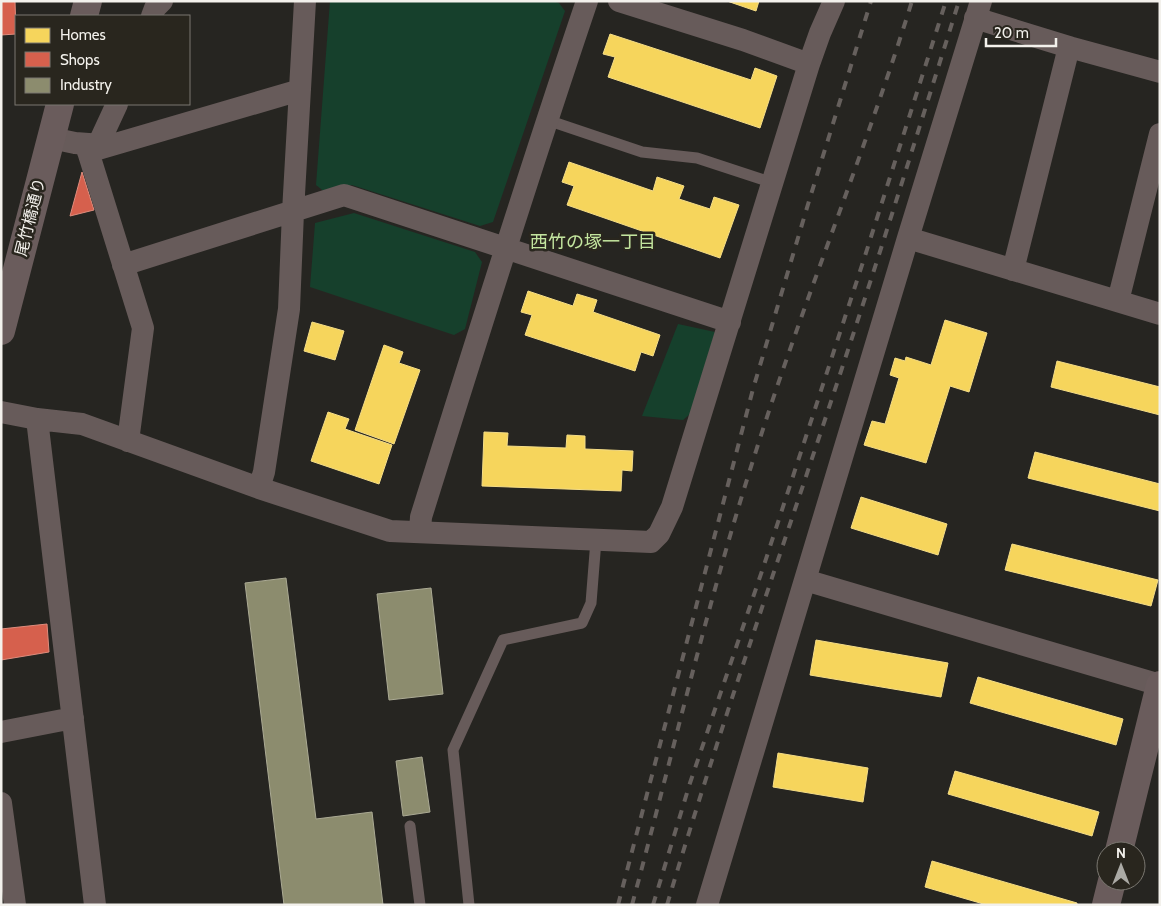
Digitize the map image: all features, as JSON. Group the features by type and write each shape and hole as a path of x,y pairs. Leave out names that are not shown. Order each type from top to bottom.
{"main road":[{"path":"84,15 88,1"},
{"name":"尾竹橋通り","path":"1,331 60,105"},
{"path":"1121,841 1160,685"},
{"path":"1106,905 1110,891"}],"street":[{"path":"152,15 155,8 162,1"},
{"path":"259,488 264,472 289,309 305,1"},
{"path":"420,532 421,517 506,247 587,1"},
{"path":"619,1 743,40 809,64"},
{"path":"1,412 37,419 82,424 259,488 390,531 651,542 659,534 672,507 809,64 834,1"},
{"path":"707,905 978,10 1069,47 1158,66"},
{"path":"1013,270 1069,47"},
{"path":"51,138 96,147 300,90"},
{"path":"117,105 96,147 123,265 143,328 128,441"},
{"path":"1118,301 1160,134"},
{"path":"123,265 344,195 730,322"},
{"path":"908,238 1160,314"},
{"path":"37,419 95,905"},
{"path":"806,580 1160,685"},
{"path":"1,732 73,718"},
{"path":"1,803 15,905"}],"lane":[{"path":"547,120 642,152 697,158 773,183"},
{"path":"469,905 453,750 503,640 582,623 591,603 596,540"},
{"path":"410,826 420,905"}],"green space":[{"path":"330,1 553,1 559,3 565,11 493,222 480,226 352,185 326,193 316,185"},
{"path":"354,213 475,252 482,262 465,329 454,335 310,287 315,223"},
{"path":"678,324 715,332 690,414 683,420 642,416"}],"building: Homes":[{"path":"727,1 759,1 756,11"},
{"path":"610,34 751,80 755,68 777,76 760,128 608,77 615,57 603,54"},
{"path":"569,162 653,191 657,177 684,186 679,199 710,209 714,197 739,205 720,258 567,205 574,186 562,182"},
{"path":"528,291 573,306 577,294 597,300 593,312 660,335 653,356 641,352 635,371 525,335 532,315 521,312"},
{"path":"945,320 987,333 969,392 950,386 926,463 864,445 872,421 885,424 899,378 890,375 895,358 905,361 906,357 931,365"},
{"path":"312,322 344,331 335,360 304,351"},
{"path":"384,345 403,352 399,363 420,370 394,444 355,430"},
{"path":"1057,361 1160,387 1160,415 1051,387"},
{"path":"328,412 349,419 345,429 392,445 379,484 311,461"},
{"path":"484,432 508,433 507,446 566,448 567,435 585,436 585,449 633,451 632,471 622,470 621,491 482,486"},
{"path":"1035,452 1160,484 1160,511 1028,478"},
{"path":"861,497 947,524 938,555 851,528"},
{"path":"1012,544 1158,580 1151,606 1005,570"},
{"path":"816,640 948,663 941,697 810,675"},
{"path":"978,677 1123,719 1116,745 970,703"},
{"path":"778,753 868,768 863,802 773,787"},
{"path":"955,771 1099,812 1092,836 948,794"},
{"path":"932,861 1077,903 1077,905 987,905 925,887"}],"building: Shops":[{"path":"1,1 15,1 15,34 1,35"},
{"path":"82,172 94,210 70,216"},
{"path":"47,624 49,652 1,660 1,629"}],"building: Industry":[{"path":"286,578 316,819 372,812 383,905 284,905 245,583"},
{"path":"431,588 443,694 389,700 377,594"},
{"path":"422,757 430,812 403,816 396,761"}],"railway":[{"path":"618,905 753,389 871,1"},
{"path":"632,905 706,620 756,451 794,338 875,114 912,1"},
{"path":"653,905 690,783 763,568 946,1"},
{"path":"667,905 732,698 875,267 959,1"}],"district":[{"name":"西竹の塚一丁目","path":"593,242"}]}
